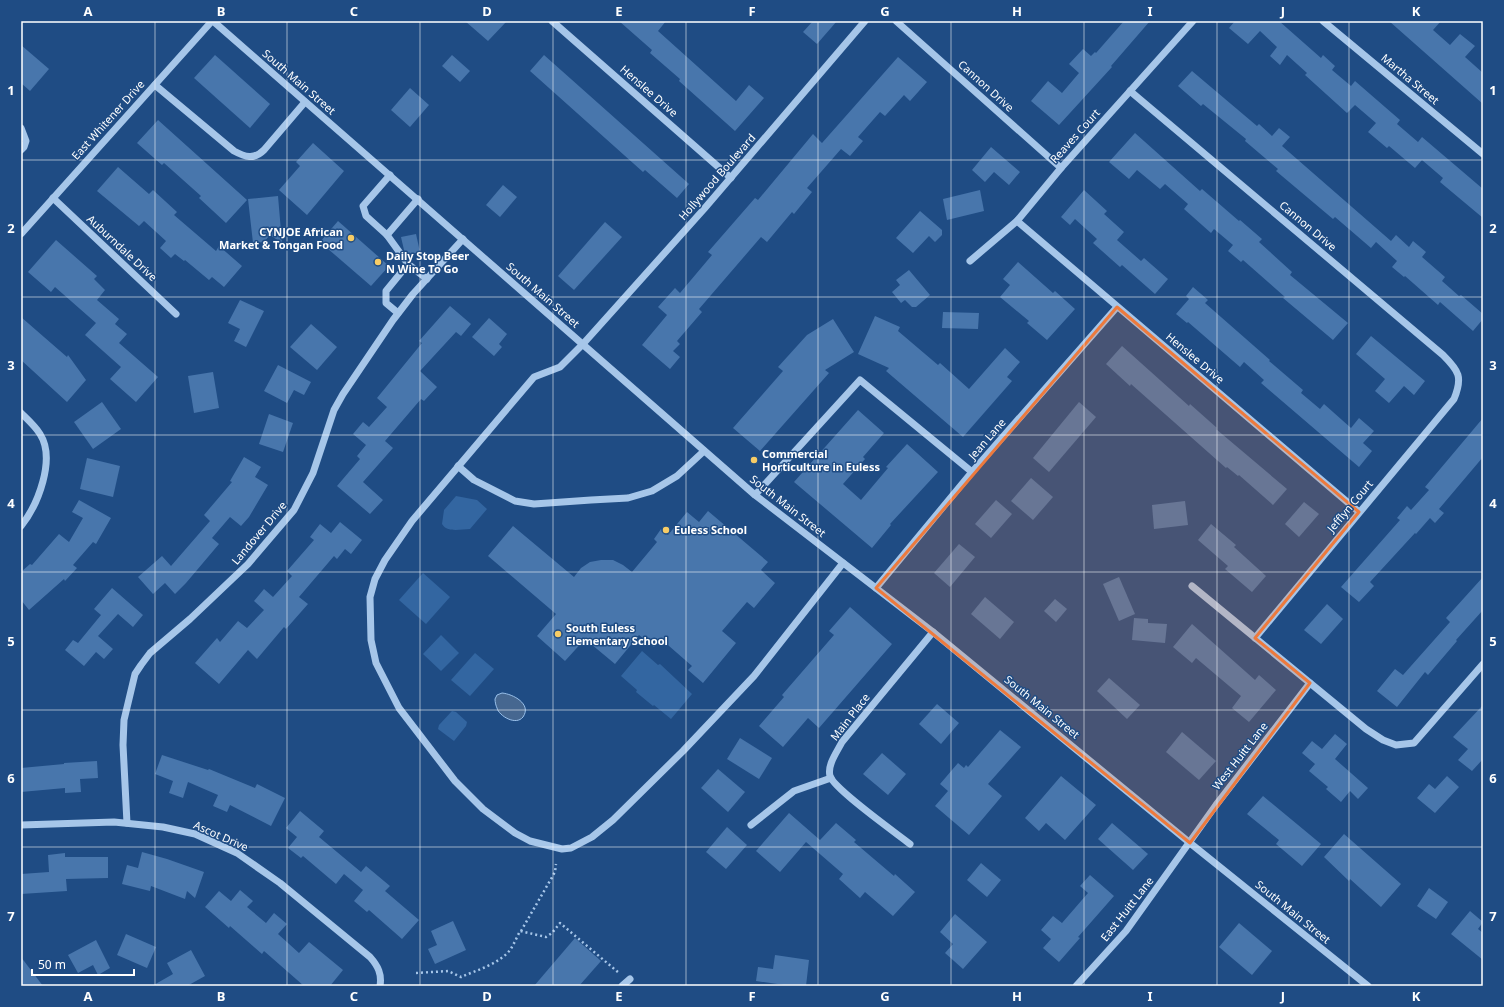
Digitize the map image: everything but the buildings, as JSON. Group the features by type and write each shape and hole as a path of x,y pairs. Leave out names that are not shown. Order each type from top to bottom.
{"street":[{"name":"East Whitener Drive","path":"21,234 212,21"},
{"name":"South Main Street","path":"212,21 755,495 933,632 1190,843 1368,986"},
{"name":"Henslee Drive","path":"552,21 731,178"},
{"name":"Hollywood Boulevard","path":"843,563 754,676 683,751 612,820 592,837 571,848 562,848 530,841 515,833 483,809 450,774 399,708 376,663 371,640 370,597 375,579 385,560 412,521 534,377 560,366 582,344 731,178 865,21"},
{"name":"Cannon Drive","path":"896,21 1062,168"},
{"name":"Reaves Court","path":"970,261 1017,221 1062,168 1193,21"},
{"name":"Martha Street","path":"1323,21 1483,154"},
{"path":"155,85 234,151 248,157 259,154 264,150 305,102"},
{"name":"Cannon Drive","path":"1130,91 1443,355 1453,365 1458,375 1459,386"},
{"path":"21,128 26,141 21,150"},
{"path":"390,176 363,206 366,216 387,235 408,264 427,279"},
{"name":"Auburndale Drive","path":"53,198 176,314"},
{"path":"387,235 418,200"},
{"name":"Henslee Drive","path":"1017,221 1359,512"},
{"name":"Landover Drive","path":"126,823 122,745 124,720 136,674 150,653 190,620 248,564 294,510 313,473 334,410 343,394 398,313 463,239"},
{"path":"398,313 386,303 386,291 408,264"},
{"name":"Jean Lane","path":"876,588 972,472 1117,307"},
{"path":"755,495 860,380 972,472"},
{"name":"Jefflyn Court","path":"1255,638 1454,399 1459,386"},
{"path":"21,413 40,434 44,443 46,454 42,488 31,514 21,526"},
{"path":"458,466 474,480 514,501 534,504 628,498 652,491 677,476 704,451"},
{"path":"1192,586 1366,729 1383,740 1396,745 1414,743 1483,664"},
{"name":"Main Place","path":"831,778 830,771 832,760 842,742 933,632"},
{"name":"West Huitt Lane","path":"1190,843 1216,805 1310,683"},
{"path":"751,825 794,790 831,778 851,798 910,844"},
{"name":"Ascot Drive","path":"21,825 114,822 163,827 195,834 237,853 280,883 370,957 378,967 381,979 380,986"},
{"name":"East Huitt Lane","path":"1076,986 1126,931 1190,843"},
{"path":"622,986 630,979"}],"path":[{"path":"416,973 448,971 461,977 496,961 504,955 509,951 555,872 556,864"},
{"path":"521,931 546,937 552,933 560,923 619,973"}],"highlighted area":[{"path":"1117,307 1359,512 1255,638 1310,683 1190,843 876,588"}],"shaded area":[{"path":"456,496 477,500 487,509 470,529 451,530 444,527 442,524 444,510"},
{"path":"423,573 450,597 426,624 399,600"},
{"path":"441,635 459,653 441,671 423,654"},
{"path":"642,651 658,665 660,664 692,694 671,719 636,692 637,690 621,676"},
{"path":"475,653 494,669 470,696 451,680"},
{"path":"502,693 511,695 520,700 523,704 525,712 520,720 516,721 508,719 498,711 495,699 497,695"},
{"path":"452,711 456,712 467,722 466,726 454,741 438,729 439,725"}],"place":[{"name":"CYNJOE African Market & Tongan Food","path":"351,238"},
{"name":"Daily Stop Beer N Wine To Go","path":"378,262"},
{"name":"Commercial Horticulture in Euless","path":"754,460"},
{"name":"Euless School","path":"666,530"},
{"name":"South Euless Elementary School","path":"558,634"}]}
